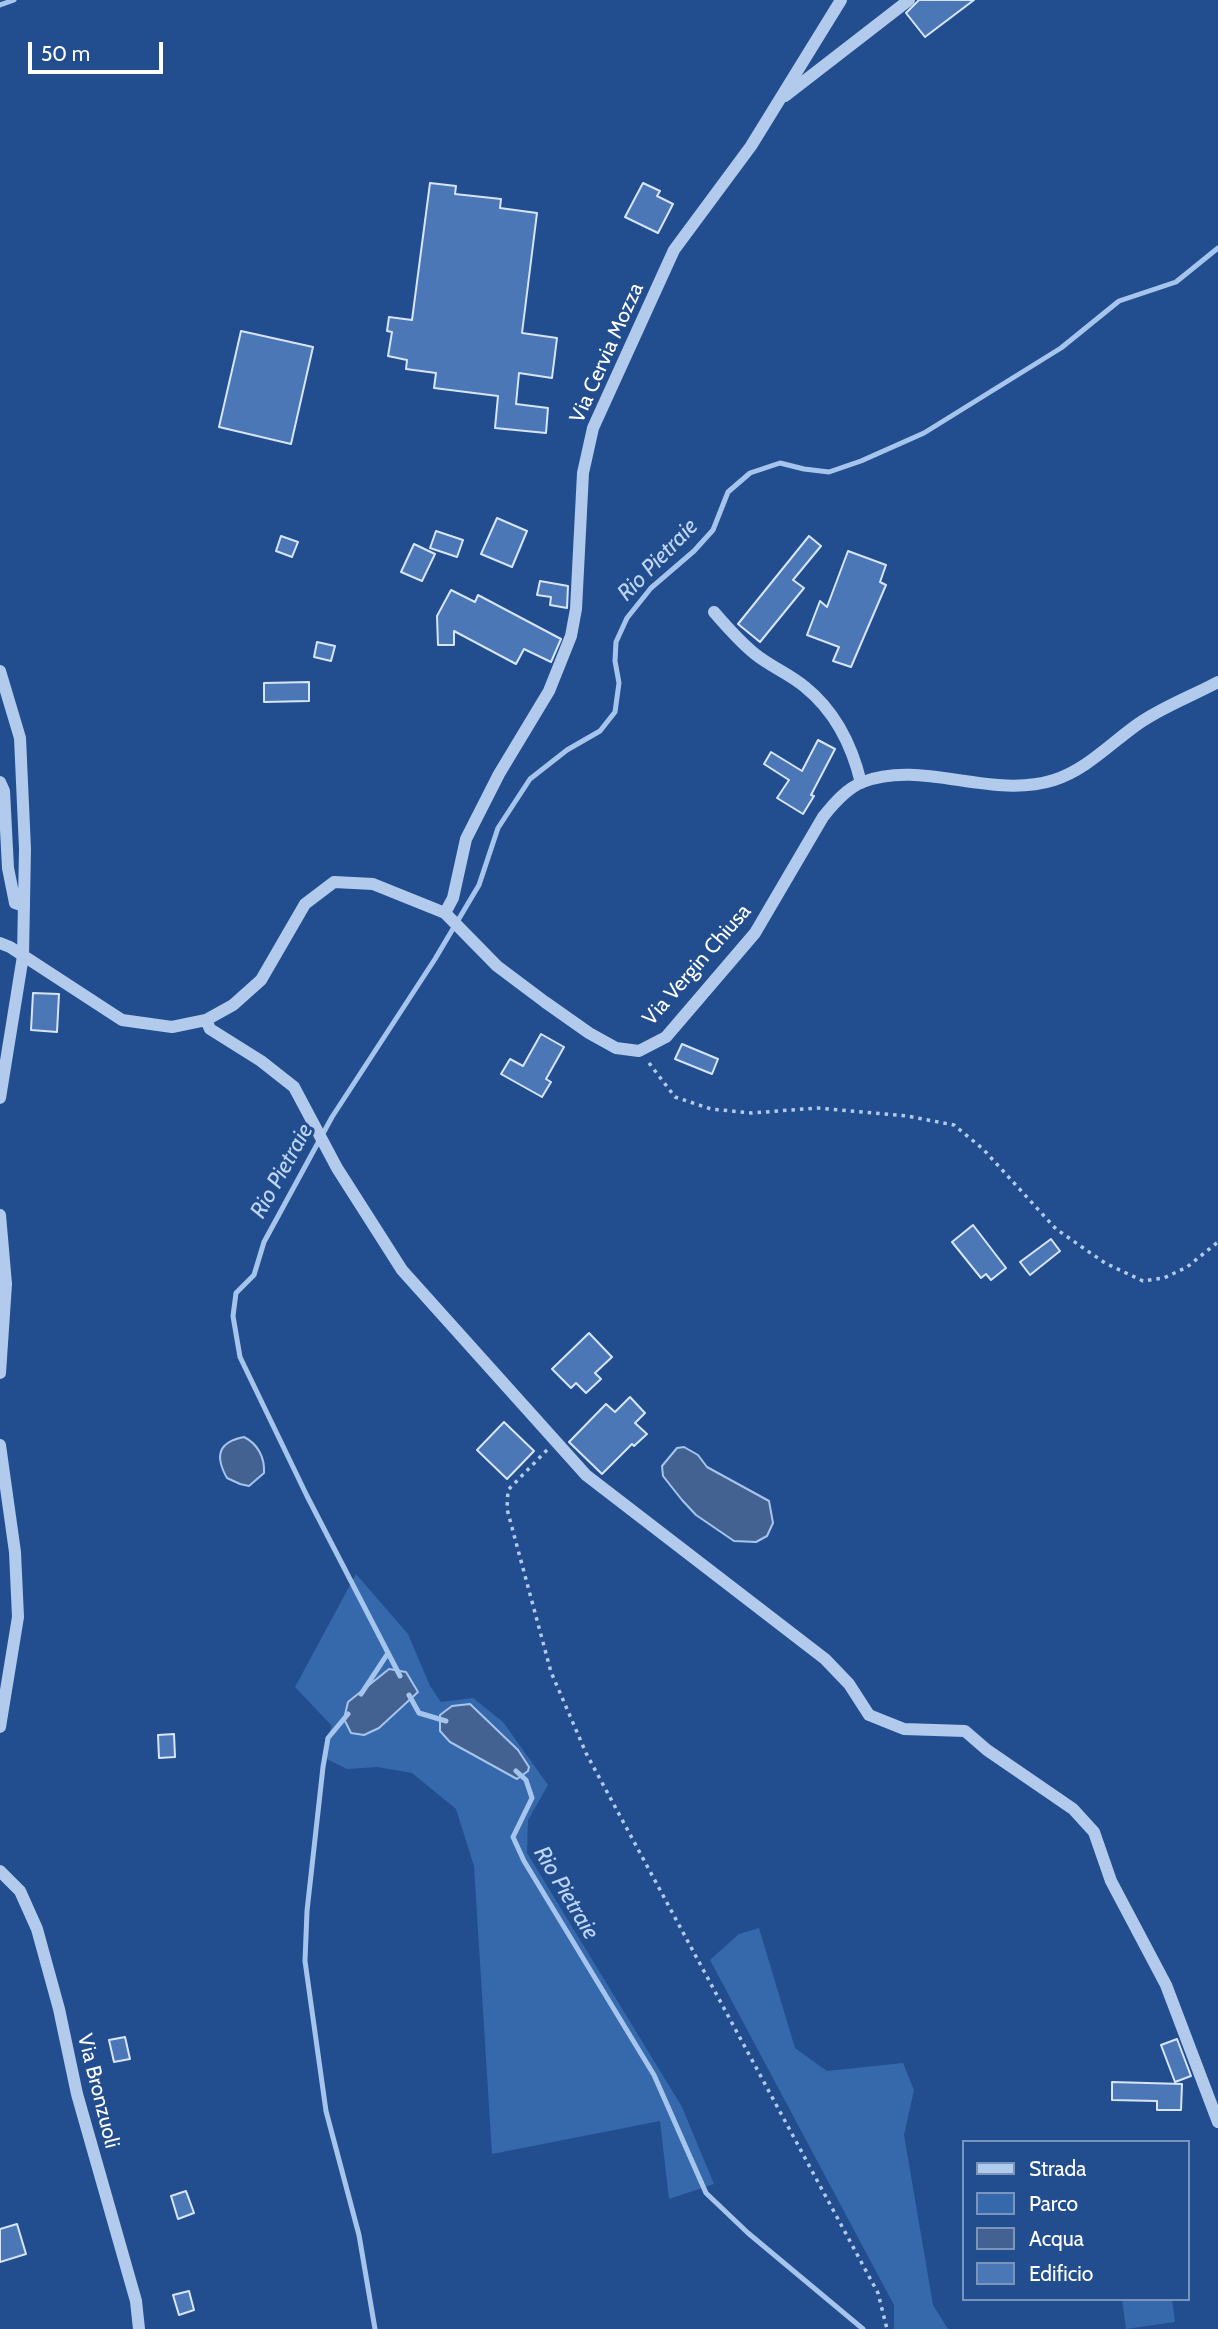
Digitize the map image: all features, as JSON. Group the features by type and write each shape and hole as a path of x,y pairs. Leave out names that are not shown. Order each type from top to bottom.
{"street":[{"name":"Via Cervia Mozza","path":"445,913 453,898 466,839 499,774 550,691 571,636 576,608 583,473 593,428 674,250 751,146 841,0"},
{"path":"776,102 909,0"},
{"path":"714,612 740,641 805,687 837,720 854,754 861,783"},
{"path":"0,671 20,738 25,849 23,956 0,1098"},
{"name":"Via Vergin Chiusa","path":"0,943 122,1020 172,1027 206,1020 233,1005 261,980 304,904 334,882 373,884 445,913 497,966 545,1002 616,1048 639,1051 666,1037 755,933 823,817 837,800 861,783 884,776 914,776 984,785 1027,785 1054,780 1083,766 1140,722 1218,682"},
{"path":"0,782 4,791 8,868 15,903 24,906"},
{"path":"206,1020 210,1029 261,1061 294,1087 337,1168 402,1270 586,1475 825,1660 849,1684 869,1716 904,1730 965,1731 987,1750 1073,1809 1094,1832 1111,1881 1166,1985 1218,2122"},
{"path":"0,1215 6,1284 0,1373"},
{"path":"0,1445 15,1552 18,1618 0,1727"},
{"name":"Via Bronzuoli","path":"0,1871 20,1891 37,1929 60,2009 77,2094 136,2301 139,2329"}],"path":[{"path":"639,1051 675,1097 710,1109 752,1113 817,1108 907,1116 954,1125 983,1149 1056,1230 1105,1263 1143,1281 1164,1278 1187,1267 1218,1242"},
{"path":"556,1441 508,1490 507,1509 551,1672 586,1753 878,2293 887,2329"}],"green space":[{"path":"356,1574 408,1634 430,1686 441,1702 473,1698 503,1722 548,1785 528,1820 527,1853 682,2107 714,2184 669,2199 660,2121 492,2154 474,1866 456,1809 412,1773 377,1767 347,1769 327,1759 325,1744 332,1726 295,1687"},
{"path":"759,1928 795,2048 827,2071 903,2063 914,2090 904,2135 933,2305 948,2329 894,2329 894,2305 710,1960 739,1934"},
{"path":"1122,2301 1172,2301 1175,2322 1126,2329"}],"water":[{"path":"244,1437 257,1448 264,1467 264,1473 249,1486 227,1478 220,1456 229,1442"},
{"path":"684,1447 698,1455 707,1467 769,1501 773,1523 767,1536 756,1542 734,1541 696,1515 682,1500 663,1476 662,1466 677,1448"},
{"path":"389,1669 406,1672 418,1692 379,1728 364,1735 351,1733 344,1719 348,1702"},
{"path":"470,1704 518,1750 529,1767 528,1771 517,1779 450,1742 440,1731 440,1715 452,1706"}],"building":[{"path":"919,0 974,0 925,37 906,13"},
{"path":"430,183 456,186 455,194 501,199 500,208 537,213 522,333 557,338 552,378 519,373 516,404 548,408 546,433 495,428 498,396 434,388 436,373 406,369 407,360 388,356 392,332 387,331 389,317 412,320"},
{"path":"643,183 660,191 657,196 673,204 658,233 625,217"},
{"path":"241,331 313,347 291,444 219,427"},
{"path":"497,518 527,531 512,567 481,554"},
{"path":"436,531 463,540 457,557 430,548"},
{"path":"281,536 298,542 292,557 276,551"},
{"path":"809,536 821,546 793,580 804,588 760,642 738,624"},
{"path":"414,544 435,554 422,581 401,572"},
{"path":"848,551 886,565 880,582 886,585 851,667 833,661 839,647 807,635 820,601 827,607"},
{"path":"540,581 568,586 567,608 550,605 551,597 537,595"},
{"path":"451,590 475,602 478,595 561,639 551,662 524,649 516,664 454,631 454,645 438,645 437,616"},
{"path":"317,642 335,646 331,661 314,657"},
{"path":"309,682 309,701 264,702 264,683"},
{"path":"818,740 835,749 803,814 777,798 789,780 764,764 771,752 802,771"},
{"path":"33,993 59,994 57,1032 31,1030"},
{"path":"541,1034 564,1047 546,1079 551,1082 542,1097 501,1074 510,1059 523,1066"},
{"path":"682,1044 718,1059 712,1074 675,1059"},
{"path":"973,1225 1006,1268 991,1280 986,1274 981,1278 952,1242"},
{"path":"1051,1239 1060,1251 1030,1275 1020,1262"},
{"path":"589,1333 612,1357 595,1373 601,1379 586,1393 576,1383 571,1388 552,1369"},
{"path":"630,1397 645,1413 635,1423 647,1434 634,1446 632,1444 602,1474 569,1442 606,1404 615,1412"},
{"path":"504,1422 534,1451 507,1479 477,1450"},
{"path":"174,1734 175,1757 159,1758 158,1735"},
{"path":"125,2037 130,2059 114,2062 109,2040"},
{"path":"1177,2039 1191,2076 1175,2082 1161,2045"},
{"path":"1112,2082 1182,2084 1181,2110 1157,2110 1157,2101 1112,2100"},
{"path":"186,2191 194,2213 178,2219 171,2196"},
{"path":"17,2224 26,2254 0,2262 0,2229"},
{"path":"189,2291 194,2310 179,2315 173,2295"}],"waterway":[{"path":"0,5 14,0"},
{"name":"Rio Pietraie","path":"400,1676 307,1496 240,1357 233,1316 236,1293 254,1275 264,1242 332,1117 435,959 479,885 498,828 530,779 567,750 600,731 615,712 619,683 615,661 616,642 627,618 651,588 694,551 713,530 728,492 750,473 780,463 829,472 924,433 1061,348 1119,301 1176,282 1218,248"},
{"path":"361,1694 388,1653"},
{"name":"Rio Pietraie","path":"409,1695 419,1713 446,1721"},
{"path":"348,1714 328,1738 307,1911 305,1961 326,2111 359,2235 375,2329"},
{"name":"Rio Pietraie","path":"516,1771 526,1780 532,1798 513,1837 524,1861 654,2075 706,2193 748,2233 863,2329"}]}
